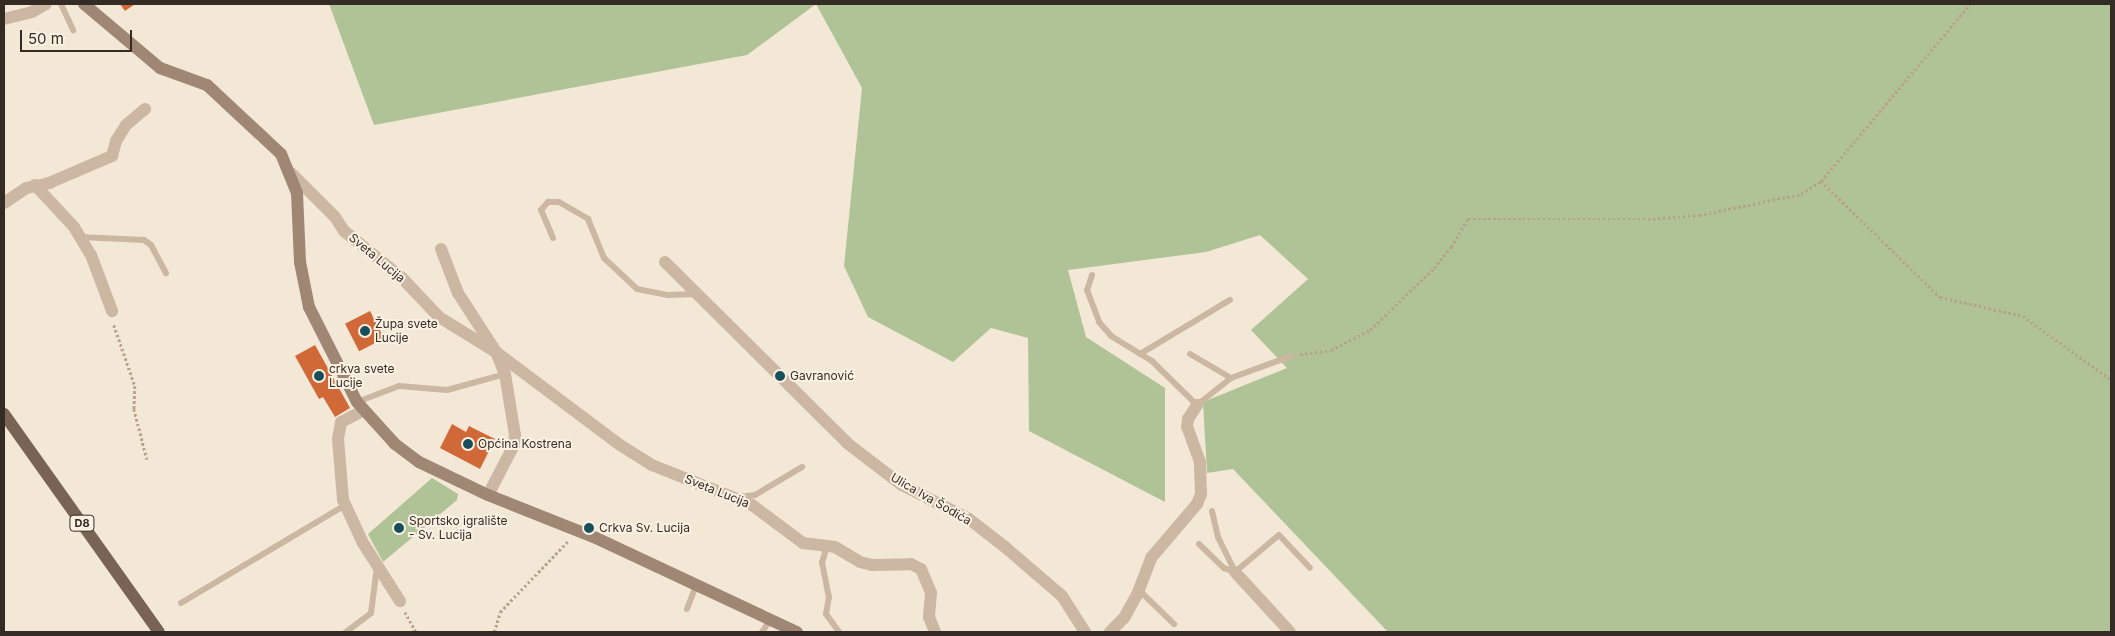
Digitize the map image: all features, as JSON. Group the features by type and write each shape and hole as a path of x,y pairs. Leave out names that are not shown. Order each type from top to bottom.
{"main road":[{"name":"D8","path":"4,414 159,632"}],"street":[{"path":"4,19 32,12 46,4"},
{"name":"Sveta Lucija","path":"84,4 160,68 207,85 268,138 281,154 291,173 298,193 300,262 309,307 360,406 395,444 420,462 488,495 596,538 797,632"},
{"path":"4,203 35,185 49,183 112,156 116,141 126,125 145,109"},
{"name":"Sveta Lucija","path":"291,173 336,217 344,231 402,278 438,317 496,352 546,392 652,465 738,497 804,542 827,546 872,565 911,564 921,569 931,593 929,617 935,632"},
{"path":"35,185 80,237 91,255 112,311"},
{"name":"Sveta Lucija","path":"441,249 458,293 496,352 505,374 516,435 514,445 488,495"},
{"name":"Ulica Iva Šodića","path":"665,262 846,443 902,485 969,519 1005,547 1062,596 1085,632"},
{"path":"1110,632 1124,618 1139,590 1151,558 1197,504 1201,494 1200,462 1187,427 1188,418 1196,405"},
{"path":"360,406 341,422 338,439 344,506 377,566 400,602"},
{"path":"1235,572 1290,632"}],"lane":[{"path":"61,4 73,30"},
{"path":"553,238 541,210 548,202 559,202 588,219 604,258 637,289 668,295 695,294"},
{"path":"80,237 144,240 151,245 166,272"},
{"path":"1092,275 1087,290 1099,322 1112,336 1177,382 1196,405 1231,378 1291,356"},
{"path":"1140,354 1230,300"},
{"path":"1190,354 1231,378"},
{"path":"360,406 399,386 447,390 505,374"},
{"path":"738,497 755,495 802,467"},
{"path":"181,603 344,506"},
{"path":"1212,511 1218,537 1230,556 1235,572"},
{"path":"1235,572 1279,535 1310,568"},
{"path":"1199,544 1224,568 1235,572"},
{"path":"827,546 822,562 829,597 826,614 840,632"},
{"path":"346,632 371,613 377,566"},
{"path":"687,609 696,585"},
{"path":"1139,590 1174,624"},
{"path":"762,632 770,620"}],"path":[{"path":"1291,356 1331,350 1370,330 1434,268 1452,247 1468,219 1648,219 1700,215 1800,194 1821,181 1970,4"},
{"path":"1821,181 1940,297 2023,316 2111,380"},
{"path":"112,311 118,342 136,386 134,409 147,458"},
{"path":"494,632 500,612 558,552"},
{"path":"400,602 416,632"}],"green space":[{"path":"329,4 816,4 747,55 374,125"},
{"path":"816,4 2111,4 2111,632 1388,632 1233,469 1207,473 1203,402 1287,368 1251,330 1308,279 1260,235 1206,252 1068,270 1086,337 1165,388 1165,502 1029,431 1028,338 991,328 953,362 868,317 844,266 862,88"},
{"name":"Sportsko igralište - Sv. Lucija","path":"432,478 458,494 457,500 383,562 368,534"}],"building":[{"path":"120,4 135,4 125,11"},
{"name":"Župa svete Lucije","path":"370,311 384,339 359,351 345,324"},
{"name":"crkva svete Lucije","path":"315,345 350,408 335,417 323,397 319,399 295,356"},
{"name":"Općina Kostrena","path":"452,424 466,432 469,426 495,439 480,469 440,448"}],"place":[{"name":"Župa svete Lucije","path":"365,331"},
{"name":"crkva svete Lucije","path":"319,376"},
{"name":"Gavranović","path":"780,376"},
{"name":"Općina Kostrena","path":"468,444"},
{"name":"Sportsko igralište - Sv. Lucija","path":"399,528"},
{"name":"Crkva Sv. Lucija","path":"589,528"}]}
